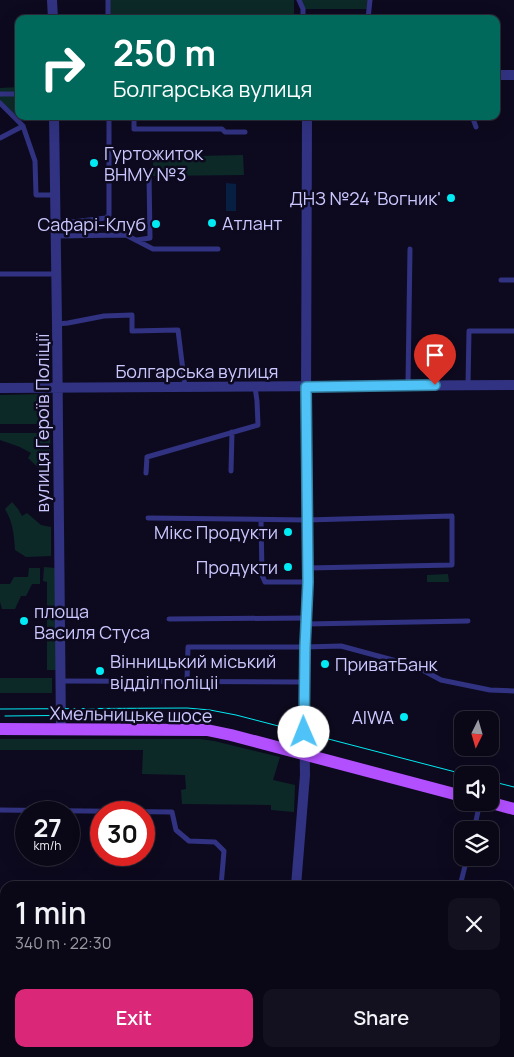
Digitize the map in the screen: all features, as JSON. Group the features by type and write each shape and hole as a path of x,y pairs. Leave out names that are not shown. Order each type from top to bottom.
{"main road":[{"name":"Хмельницьке шосе","path":"0,729 207,730 454,794"},
{"path":"499,805 514,809"}],"street":[{"path":"52,0 53,15"},
{"path":"500,74 514,75"},
{"name":"вулиця Героїв Поліції","path":"54,120 61,730"},
{"path":"296,881 305,775 304,682 308,582 306,520 308,120"},
{"name":"Болгарська вулиця","path":"0,388 514,386"}],"lane":[{"path":"108,0 108,15"},
{"path":"299,0 303,8 303,15"},
{"path":"368,15 370,0"},
{"path":"0,94 15,94"},
{"path":"0,103 15,118"},
{"path":"17,120 23,126 35,161 36,195 54,195"},
{"path":"55,224 106,218 110,214 109,120"},
{"path":"134,120 134,129 222,129 225,132 245,132"},
{"path":"473,120 476,127"},
{"path":"0,138 23,126"},
{"path":"136,240 150,238 149,174"},
{"path":"55,236 126,234 154,249 218,249"},
{"path":"408,386 410,249"},
{"path":"0,274 56,274"},
{"path":"501,280 514,280"},
{"path":"57,324 104,316 132,315 132,331 178,330 185,388"},
{"path":"468,385 469,331 514,331"},
{"path":"146,473 147,457 258,425 255,387"},
{"path":"231,471 232,432"},
{"path":"148,518 306,520 452,516 452,564 308,568"},
{"path":"262,520 262,575 265,582 308,582"},
{"path":"169,619 468,621"},
{"path":"187,681 188,647 341,646 415,666 441,680 490,690 514,691"},
{"path":"61,681 304,682"},
{"path":"0,810 172,812 176,830 189,841 215,842 224,851 221,881"},
{"path":"461,881 465,866"}],"green space":[{"path":"108,0 294,0 294,15 108,15"},
{"path":"299,0 370,0 368,9 303,9"},
{"path":"15,87 15,114 11,114 0,104 0,88"},
{"path":"243,155 244,175 153,176 153,157"},
{"path":"45,394 48,396 48,420 44,424 0,424 0,395"},
{"path":"0,433 50,434 51,477 48,477 28,458 31,453 0,440"},
{"path":"12,502 22,516 27,513 41,525 51,527 51,556 26,557 15,550 14,534 5,509"},
{"path":"44,567 55,568 56,670 47,670 47,582 43,581"},
{"path":"29,568 40,568 40,584 32,584 26,596 21,596 15,609 2,609 0,584 10,584 14,577 28,577"},
{"path":"448,574 449,582 427,582 427,575"},
{"path":"0,678 52,678 52,693 0,693"},
{"path":"0,739 200,739 280,757 273,780 295,785 294,812 271,810 271,805 182,804 181,790 186,789 185,775 142,774 143,750 0,750"}],"water":[{"path":"226,183 236,184 236,211 226,211"}],"tram line":[{"path":"0,709 187,708 210,710 236,715 454,772"},
{"path":"5,716 100,715"},
{"path":"499,783 514,787"}],"place":[{"name":"Гуртожиток ВНМУ №3","path":"94,163"},
{"name":"ДНЗ №24 'Вогник'","path":"451,198"},
{"name":"Атлант","path":"212,223"},
{"name":"Сафарі-Клуб","path":"156,224"},
{"name":"Мікс Продукти","path":"288,532"},
{"name":"Продукти","path":"288,567"},
{"name":"площа Василя Стуса","path":"24,621"},
{"name":"ПриватБанк","path":"325,664"},
{"name":"Вінницький міський відділ поліціі","path":"100,671"},
{"name":"AIWA","path":"404,717"}],"route":[{"path":"304,732 308,582 306,387 435,385"}]}
